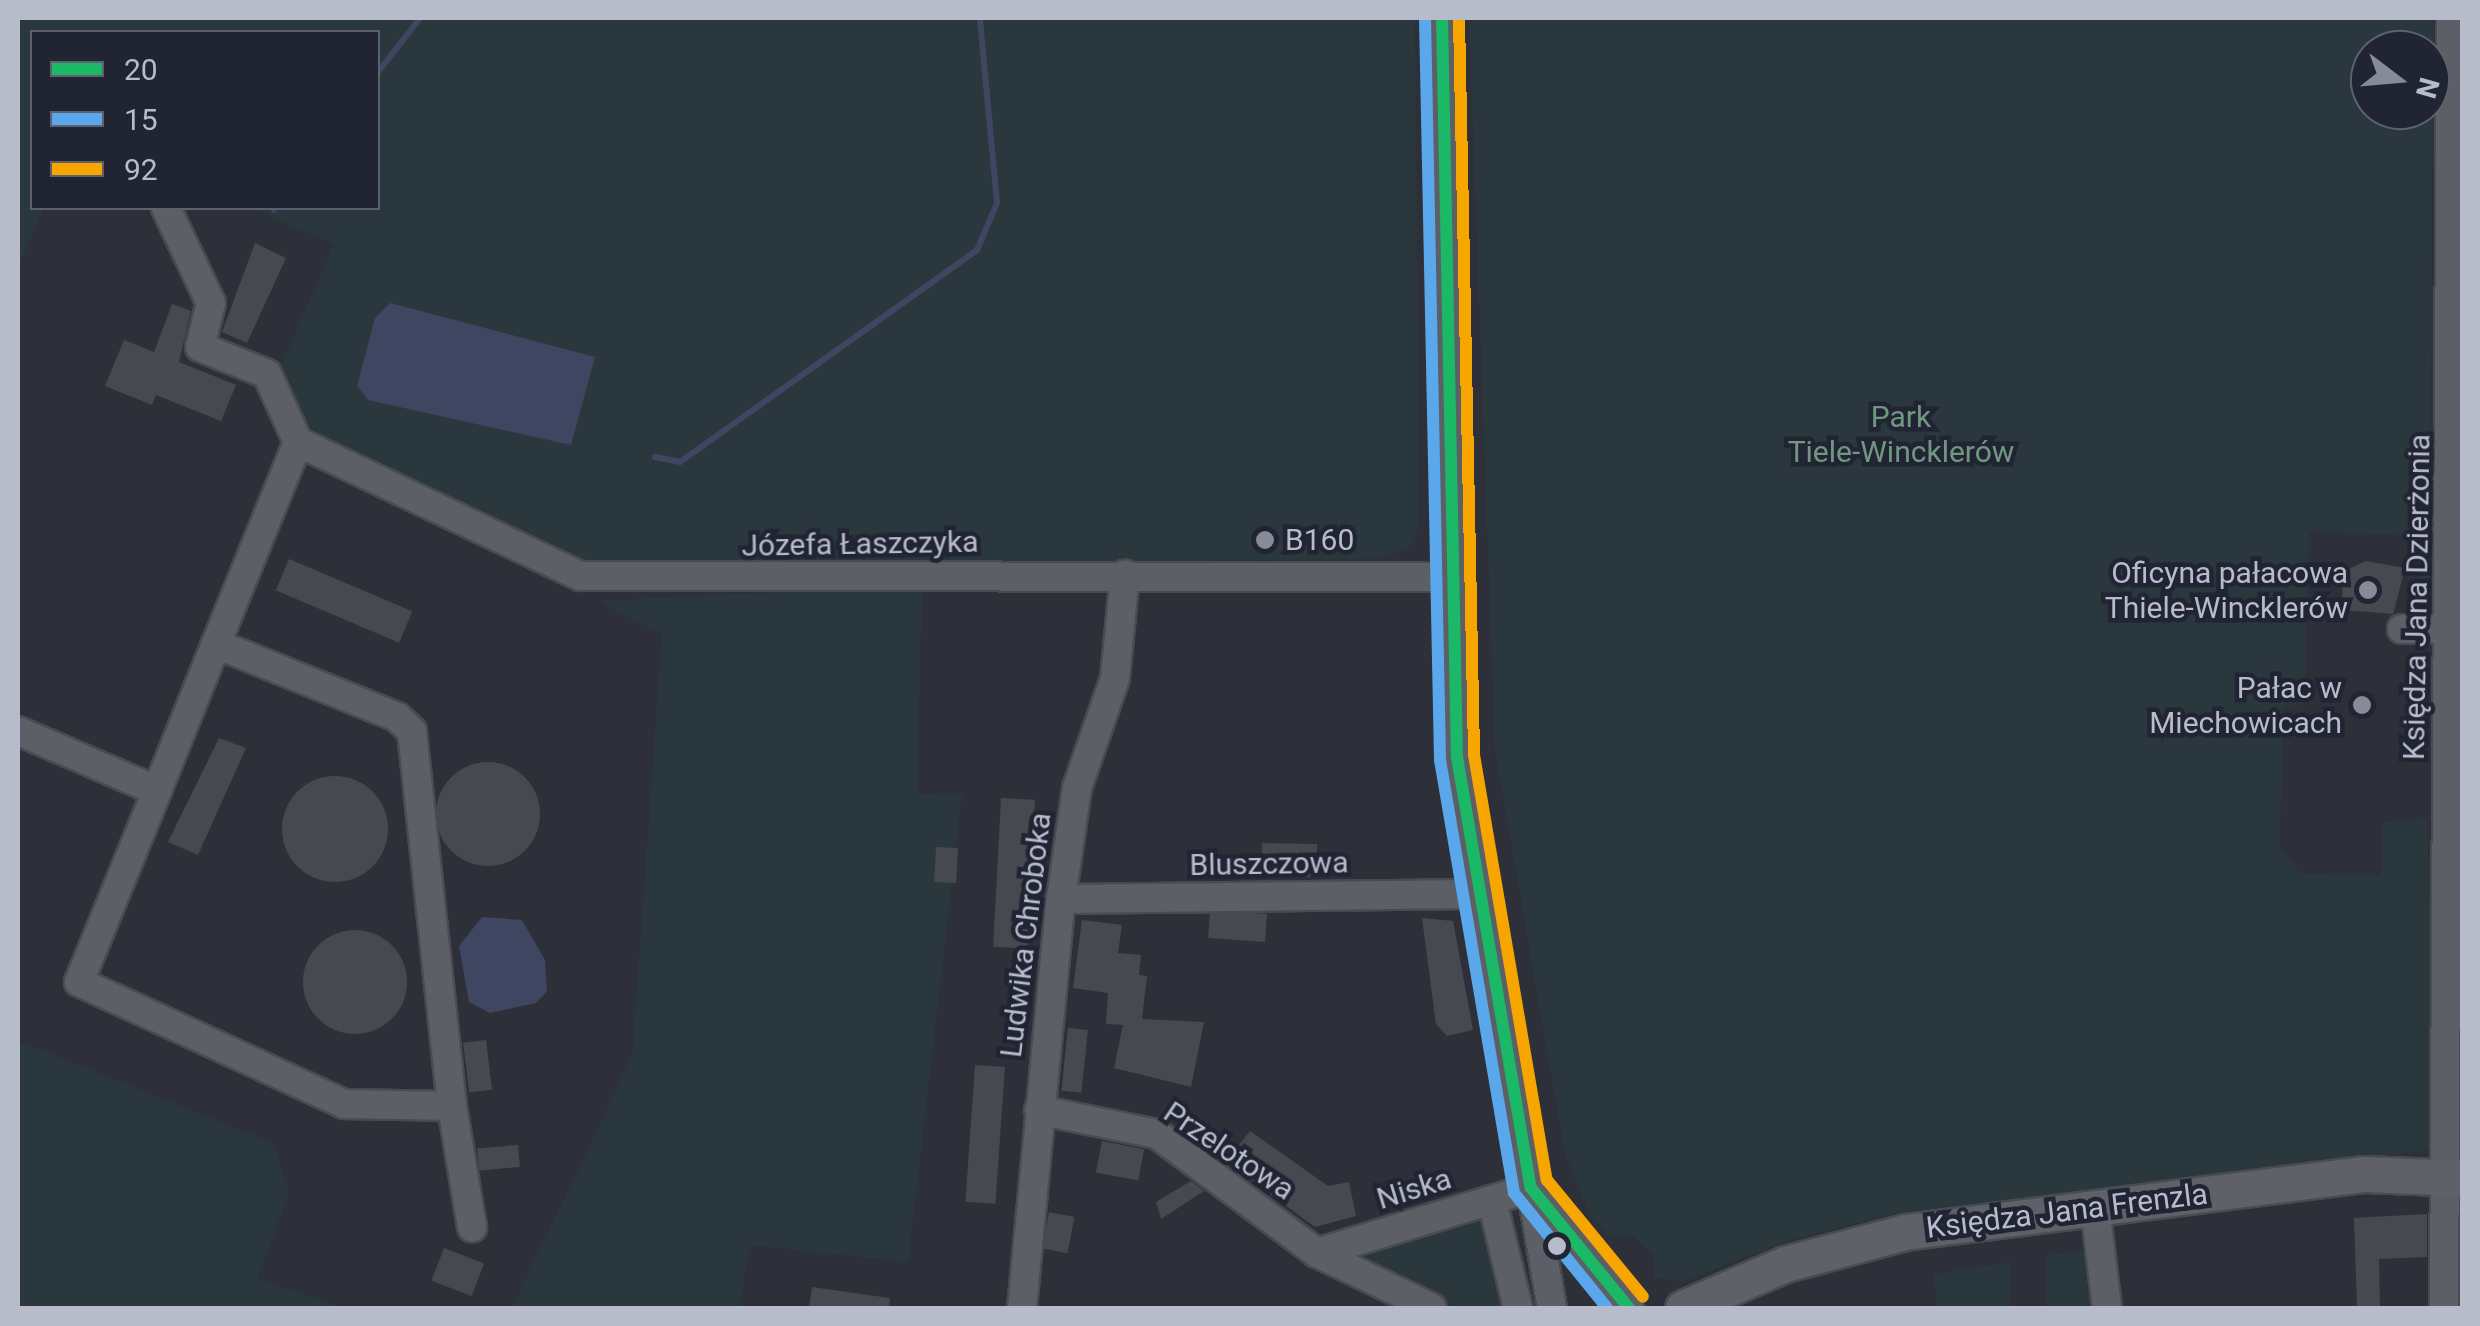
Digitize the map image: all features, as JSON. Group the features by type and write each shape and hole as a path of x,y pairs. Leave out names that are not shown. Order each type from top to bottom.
{"main road":[{"name":"Księdza Jana Frenzla","path":"1683,1308 1868,1239 2364,1174 2455,1178"}],"street":[{"path":"1442,18 1457,757 1552,1308"},
{"name":"Księdza Jana Dzierżonia","path":"2444,1308 2455,1178 2449,630 2458,415 2451,18"},
{"path":"167,210 211,303 200,347 267,374 298,442 79,982 344,1104 452,1106"},
{"name":"Józefa Łaszczyka","path":"298,442 580,576 1125,574 1453,578"},
{"name":"Ludwika Chroboka","path":"1022,1308 1060,899 1077,788 1115,678 1125,574"},
{"path":"2402,629 2449,630"},
{"path":"216,644 397,717 412,731 452,1106 472,1228"},
{"path":"18,731 157,791"},
{"name":"Bluszczowa","path":"1060,899 1479,894"},
{"name":"Przelotowa","path":"1038,1110 1157,1134 1317,1253 1432,1308"},
{"path":"1531,1188 1629,1308"},
{"name":"Niska","path":"1317,1253 1531,1188"},
{"path":"1492,1200 1518,1308"},
{"path":"2095,1208 2107,1308"}],"green space":[{"path":"18,18 1415,18 1419,527 1408,549 1379,559 579,567 320,438 286,395 281,366 334,244 258,210 380,210 380,30 30,30 30,210 43,210 18,268"},
{"name":"Park Tiele-Wincklerów","path":"1469,18 2433,18 2433,30 2350,30 2350,130 2432,130 2430,618 2421,620 2422,536 2309,531 2304,705 2283,706 2280,846 2301,874 2381,875 2383,822 2427,819 2435,1049 2430,1150 1899,1213 1790,1240 1682,1282 1654,1277 1654,1256 1633,1236 1609,1236 1589,1213 1565,1155 1495,749"},
{"path":"922,585 917,794 962,795 908,1262 750,1245 739,1308 512,1308 632,1057 662,634 597,601"},
{"path":"18,1041 275,1144 289,1194 257,1279 345,1308 18,1308"},
{"path":"1484,1213 1513,1308 1458,1308 1359,1256"},
{"path":"2092,1250 2099,1308 2047,1308 2047,1255"},
{"path":"2011,1262 2011,1308 1937,1308 1934,1274"}],"water":[{"path":"390,303 595,357 571,445 368,400 357,386 375,318"},
{"path":"482,917 522,920 545,960 547,991 536,1003 490,1013 469,1002 459,946"}],"building":[{"path":"255,243 286,258 247,343 222,332"},
{"path":"172,304 191,311 179,362 236,385 221,421 156,395 152,405 105,386 124,340 154,352"},
{"path":"289,559 412,611 399,643 276,590"},
{"name":"Oficyna pałacowa Thiele-Wincklerów","path":"2366,561 2405,568 2393,614 2343,610 2342,584 2329,578"},
{"path":"219,738 246,748 198,855 168,842"},
{"path":"488,762 508,766 525,777 536,794 540,814 536,834 525,851 508,862 488,866 468,862 451,851 440,834 436,814 440,794 451,777 468,766"},
{"path":"335,776 355,780 372,792 384,809 388,829 384,849 372,866 355,878 335,882 315,878 298,866 286,849 282,829 286,809 298,792 315,780"},
{"path":"1001,798 1035,800 1027,949 993,947"},
{"path":"1262,843 1317,844 1316,877 1261,876"},
{"path":"936,847 958,848 956,883 934,882"},
{"path":"1210,910 1267,914 1265,942 1208,938"},
{"path":"1422,918 1453,921 1473,1030 1447,1036 1436,1024"},
{"path":"1082,920 1122,925 1118,953 1141,955 1139,975 1147,976 1142,1019 1204,1022 1191,1087 1114,1068 1123,1025 1106,1024 1108,993 1073,988"},
{"path":"355,930 375,934 392,945 403,962 407,982 403,1002 392,1019 375,1030 355,1034 335,1030 318,1019 307,1002 303,982 307,962 318,945 335,934"},
{"path":"1068,1028 1088,1030 1081,1093 1061,1091"},
{"path":"486,1040 492,1090 469,1092 463,1043"},
{"path":"975,1065 1005,1067 995,1204 965,1202"},
{"path":"1250,1131 1328,1186 1349,1182 1356,1216 1315,1227 1226,1162"},
{"path":"1102,1141 1144,1149 1138,1181 1096,1172"},
{"path":"518,1145 520,1167 479,1170 477,1149"},
{"path":"1191,1181 1204,1191 1161,1219 1156,1202"},
{"path":"1049,1212 1075,1217 1067,1253 1042,1248"},
{"path":"2427,1214 2427,1257 2379,1259 2380,1307 2357,1308 2354,1218"},
{"path":"444,1248 484,1263 472,1296 431,1281"},
{"path":"812,1287 890,1298 889,1308 809,1308"}],"waterway":[{"path":"380,69 420,18"},
{"path":"655,457 680,462 977,250 997,203 980,18"}],"transit line":[{"name":"15","path":"1425,18 1440,760 1514,1193 1607,1308"},
{"name":"20","path":"1442,18 1457,757 1531,1188 1629,1308"},
{"name":"92","path":"1459,18 1474,755 1547,1180 1643,1297"}],"place":[{"name":"B160","path":"1265,540"},
{"name":"Oficyna pałacowa Thiele-Wincklerów","path":"2368,590"},
{"name":"Pałac w Miechowicach","path":"2362,705"}]}
